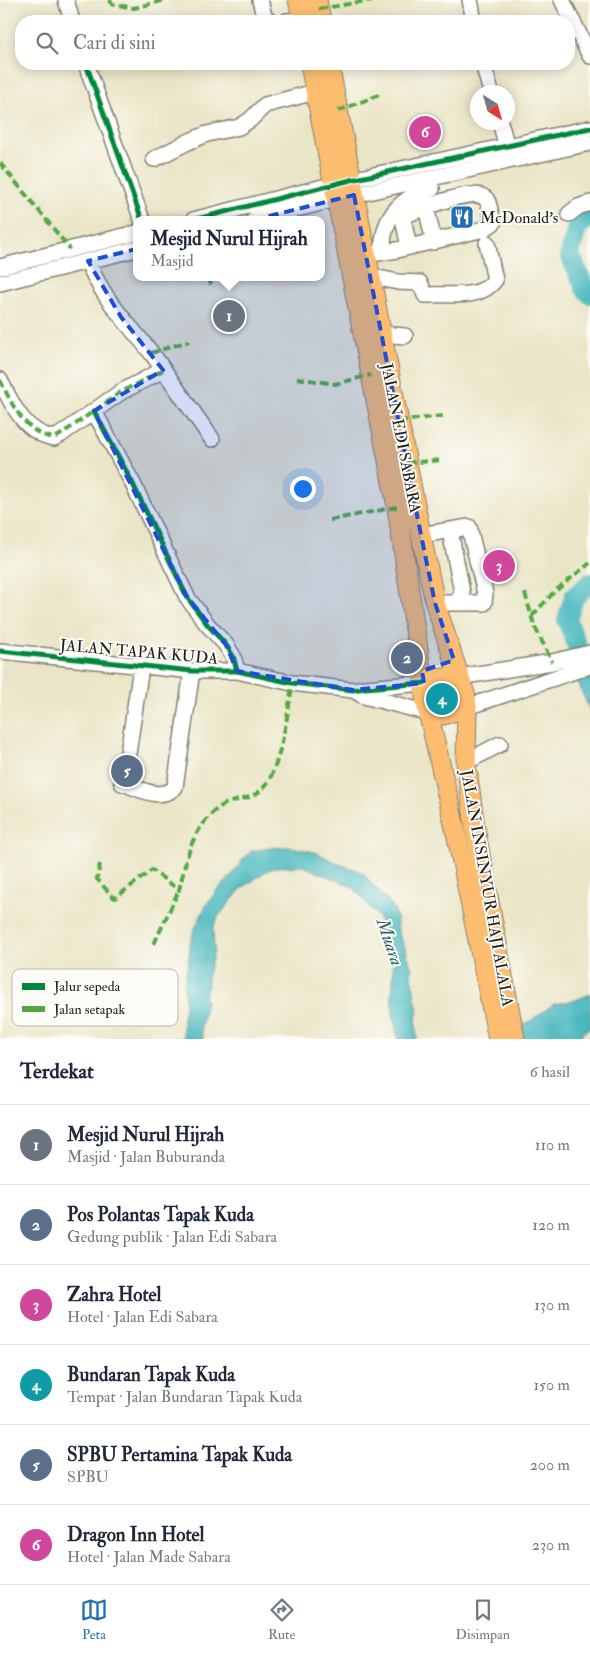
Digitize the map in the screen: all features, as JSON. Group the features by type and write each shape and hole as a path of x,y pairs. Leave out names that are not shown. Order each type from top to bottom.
{"main road":[{"path":"298,0 302,15"},
{"path":"307,15 317,0"},
{"path":"311,70 315,92 344,190"},
{"path":"330,70 344,190"},
{"name":"JALAN EDI SABARA","path":"344,190 374,254 369,276 435,603 457,669"},
{"name":"JALAN EDI SABARA","path":"344,190 397,507 423,675 424,694 429,713"},
{"path":"423,675 442,678 457,669"},
{"name":"JALAN INSINYUR HAJI ALALA","path":"457,669 464,688 467,707 466,762 502,1014 498,1039"},
{"path":"429,713 443,715 467,707"},
{"name":"JALAN INSINYUR HAJI ALALA","path":"429,713 456,832 502,1014 515,1039"}],"street":[{"path":"66,0 70,15"},
{"path":"260,0 264,15"},
{"path":"470,0 473,15"},
{"path":"562,0 570,15"},
{"path":"575,26 590,56"},
{"path":"88,70 141,216"},
{"path":"485,70 489,85"},
{"path":"154,159 207,134 239,127 250,120 265,105 315,92"},
{"path":"266,216 344,190 507,147 590,128"},
{"path":"502,130 507,147"},
{"path":"213,216 344,190 485,167 590,143"},
{"path":"374,254 383,240 386,224 393,213 406,201 422,192 470,178 485,167"},
{"path":"422,192 434,242"},
{"path":"374,254 409,247 434,242 484,230 493,223 486,200 478,194 461,197 408,214 403,219 409,247"},
{"path":"569,214 578,207 590,203"},
{"path":"0,267 133,234"},
{"path":"369,276 398,282 420,283 425,295 464,295 484,290 491,286 495,280 487,243"},
{"path":"0,284 133,250"},
{"path":"88,261 97,282 112,304 164,370 212,439"},
{"path":"381,334 406,336"},
{"path":"0,380 22,420 36,430 54,438 121,392 164,370"},
{"path":"94,411 132,482 187,597 207,624 226,645 233,656 237,671"},
{"path":"421,535 469,527 485,593 484,604 435,603"},
{"path":"450,531 462,592 457,603"},
{"name":"JALAN TAPAK KUDA","path":"0,651 141,667 192,671 237,671 292,683 353,690 423,675"},
{"path":"467,707 560,667 589,658"},
{"path":"127,760 141,667"},
{"path":"457,669 560,667"},
{"path":"122,782 159,794 168,793 175,787 192,671"},
{"name":"JALAN TAPAK KUDA","path":"353,690 364,696 429,713"},
{"path":"466,762 500,744"}],"highlighted area":[{"path":"354,195 435,603 454,660 422,671 424,683 353,690 237,671 226,645 187,597 94,411 163,370 121,317 88,261"}],"water":[{"path":"590,671 590,711 576,678"},
{"name":"Muara","path":"291,847 315,852 339,864 362,872 390,903 396,913 397,929 411,966 411,976 418,1009 416,1021 417,1039 398,1039 392,1004 393,968 390,956 385,951 387,949 379,918 353,887 303,866 277,867 266,871 241,889 218,917 213,928 214,950 204,997 206,1002 201,1027 203,1039 183,1039 184,983 190,944 194,930 207,904 216,891 231,877 244,858 252,851"},
{"path":"590,994 590,1027 576,1039 505,1039 554,1004 576,1000"}],"waterway":[{"name":"Muara","path":"590,216 577,227 570,255 585,288 590,294"},
{"name":"Muara","path":"590,583 574,597 567,620 590,679"}],"tunnel":[{"path":"122,783 127,760"}],"marked path":[{"path":"110,0 112,4 134,8 165,0"},
{"path":"319,9 372,0"},
{"path":"338,111 379,95"},
{"path":"0,163 70,249"},
{"path":"210,281 212,287"},
{"path":"151,353 189,341"},
{"path":"0,380 14,408 27,424 44,435 54,438 121,392 163,370"},
{"path":"297,378 335,384 371,375"},
{"path":"399,421 443,416"},
{"path":"407,463 441,460"},
{"path":"330,520 397,507"},
{"path":"532,616 554,592 590,563"},
{"path":"525,593 534,625 552,662"},
{"path":"100,864 97,879 115,898 152,870 179,890 192,844 200,828 208,818 223,805 248,798 257,793 270,778 283,737 292,683"},
{"path":"154,944 179,890"}],"cycle path":[{"path":"88,70 141,216"},
{"path":"209,216 351,180 590,128"},
{"path":"94,411 132,482 187,597 207,624 226,645 233,656 237,671"},
{"path":"0,651 192,671 237,671 292,683 353,690 424,683"}],"place":[{"name":"Dragon Inn Hotel","path":"425,132"},
{"name":"McDonald's","path":"462,217"},
{"name":"Mesjid Nurul Hijrah","path":"229,316"},
{"name":"Zahra Hotel","path":"499,566"},
{"name":"Pos Polantas Tapak Kuda","path":"407,658"},
{"name":"Bundaran Tapak Kuda","path":"442,699"},
{"name":"SPBU Pertamina Tapak Kuda","path":"127,771"}]}
